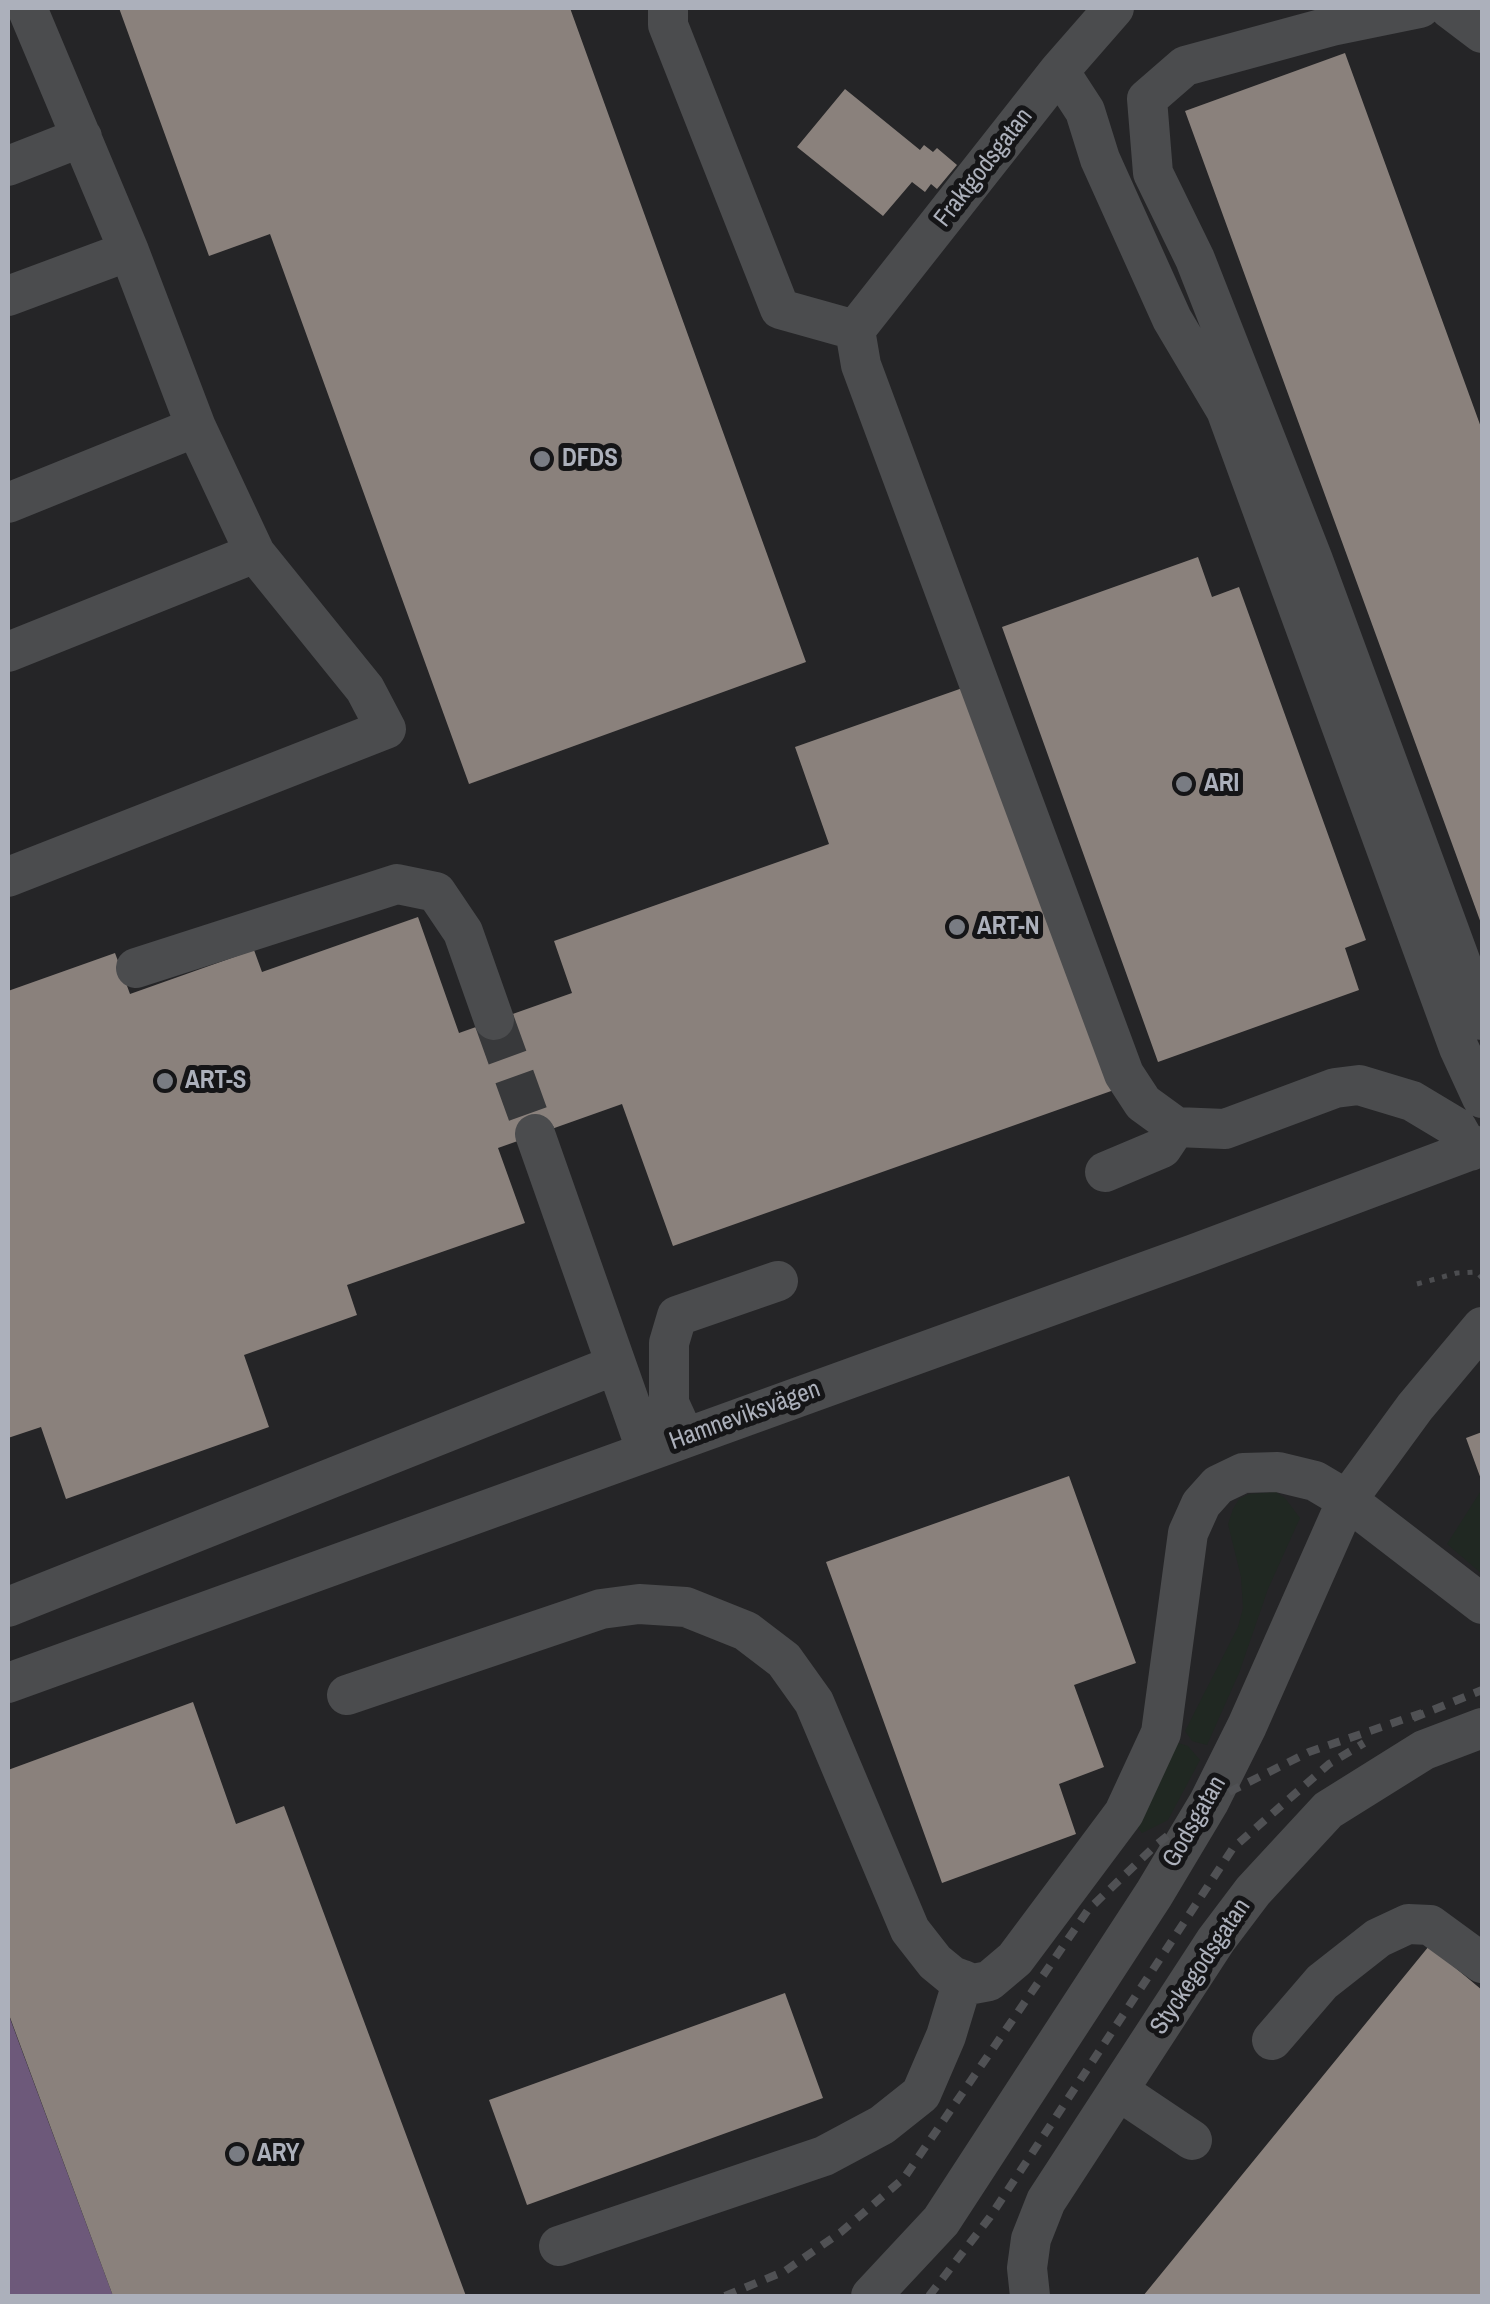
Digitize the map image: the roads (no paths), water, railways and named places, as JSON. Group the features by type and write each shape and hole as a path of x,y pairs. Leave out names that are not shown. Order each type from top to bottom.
{"street":[{"path":"8,876 386,729 365,689 255,553 196,427 27,8"},
{"path":"668,8 668,24 780,309 855,330 861,365 1124,1074 1142,1103 1176,1128 1225,1129 1335,1088 1359,1085 1412,1101 1457,1128 1476,1149"},
{"name":"Fraktgodsgatan","path":"855,330 966,194 1059,71 1114,8"},
{"path":"1420,8 1332,26 1184,66 1147,98 1153,173 1194,259 1313,560 1482,1020"},
{"path":"1449,8 1482,33"},
{"path":"1059,71 1085,111 1100,159 1172,319 1226,410 1459,1048 1482,1098"},
{"path":"8,166 82,137"},
{"path":"8,296 128,251"},
{"path":"8,502 196,427"},
{"path":"8,652 255,553"},
{"path":"136,968 397,884 436,892 464,932 494,1020"},
{"path":"1104,1172 1162,1148 1176,1128"},
{"path":"535,1134 647,1452"},
{"name":"Hamneviksvägen","path":"8,1683 1476,1149"},
{"path":"685,1438 669,1403 669,1343 677,1316 778,1281"},
{"name":"Godsgatan","path":"872,2296 941,2221 1154,1894 1247,1726 1347,1500 1414,1407 1482,1328"},
{"path":"8,1606 614,1365"},
{"path":"348,1695 600,1610 639,1604 686,1607 746,1630 784,1660 814,1702 910,1930 935,1962 973,1984 989,1981 1015,1959 1124,1813 1162,1733 1188,1533 1201,1504 1218,1485 1243,1474 1278,1472 1315,1481 1347,1500 1482,1604"},
{"name":"Styckegodsgatan","path":"1030,2296 1027,2268 1032,2239 1046,2201 1252,1890 1328,1810 1424,1750 1482,1728"},
{"path":"1272,2040 1322,1982 1378,1938 1408,1924 1430,1924 1482,1963"},
{"path":"559,2246 824,2156 882,2125 922,2094 963,1980"},
{"path":"1119,2090 1192,2140"}],"tunnel":[{"path":"494,1020 535,1134"}],"railway":[{"path":"1413,1718 1482,1690"},
{"path":"725,2296 785,2271 841,2232 904,2178 1088,1910 1155,1846 1209,1802 1309,1752 1422,1713"},
{"path":"929,2296 990,2217 1233,1848 1329,1764 1364,1743"}],"place":[{"name":"DFDS","path":"542,459"},
{"name":"ARI","path":"1184,784"},
{"name":"ART-N","path":"957,927"},
{"name":"ART-S","path":"165,1081"},
{"name":"ARY","path":"237,2154"}]}
